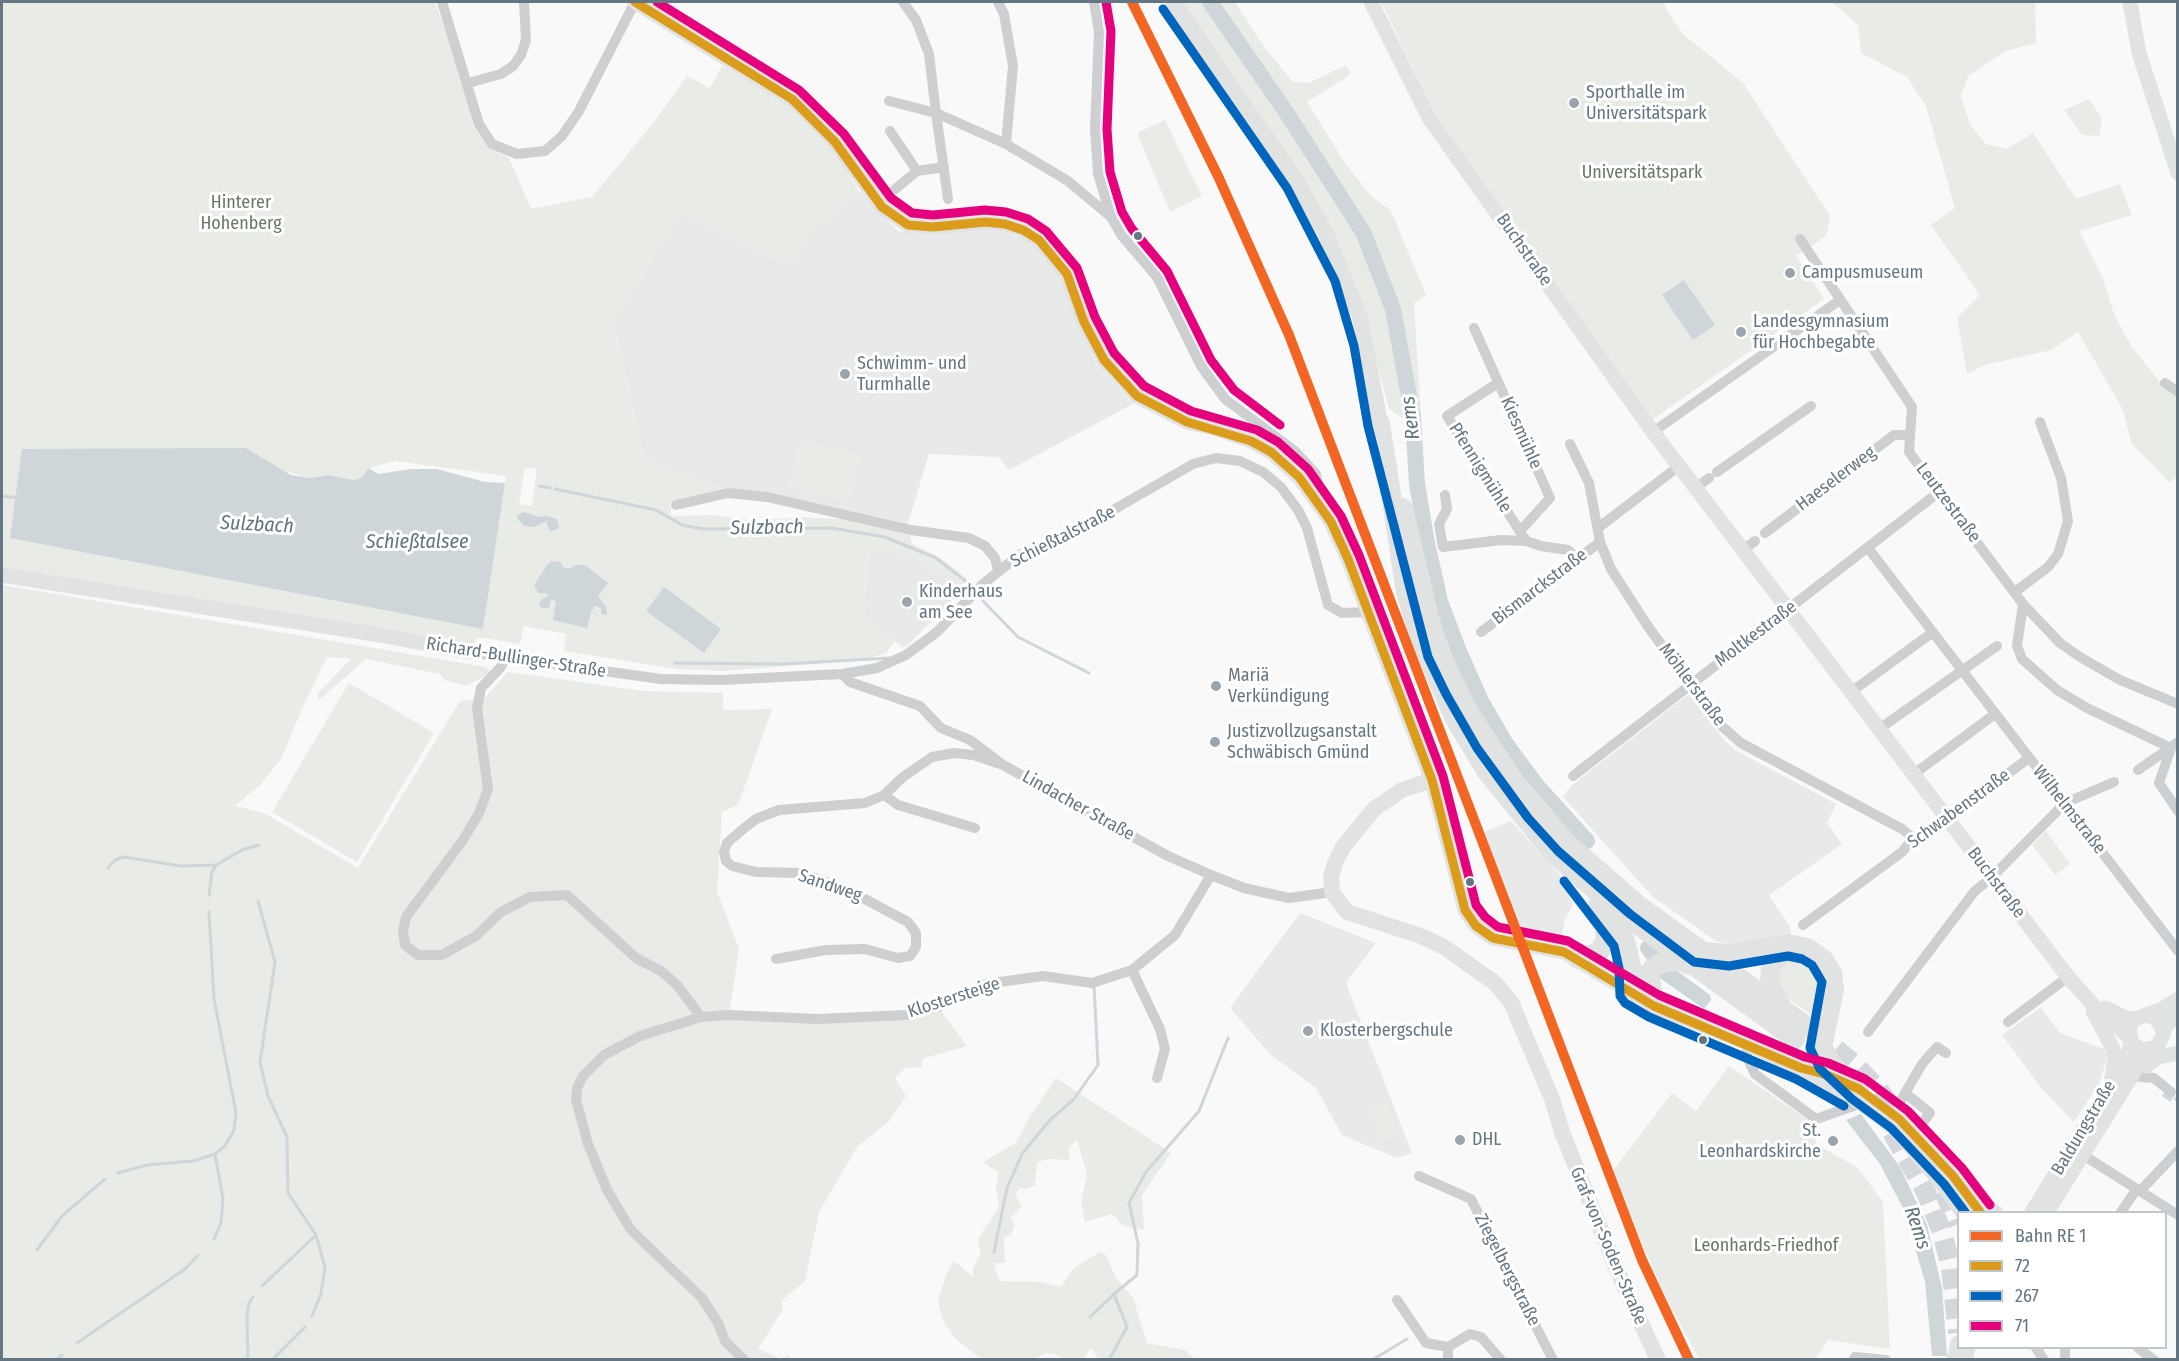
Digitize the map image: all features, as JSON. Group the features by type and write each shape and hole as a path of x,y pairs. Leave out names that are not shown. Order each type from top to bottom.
{"highway":[{"path":"1380,423 1406,592 1436,679 1460,729 1487,772 1596,902 1625,941 1631,966 1632,993"},
{"path":"1380,423 1440,654 1468,711 1514,781 1567,843 1697,959 1802,1033 1783,1009 1770,986 1771,965 1780,955 1807,948"},
{"path":"1564,863 1620,912 1783,1009"},
{"path":"1578,959 1599,952 1605,942 1606,929 1596,902"},
{"path":"1632,993 1656,968 1680,961 1788,944 1807,948 1820,956 1832,973 1834,990 1822,1047 1815,1059 1799,1067"},
{"path":"1654,1006 1656,968"},
{"path":"1799,1067 1828,1014"},
{"path":"1822,1047 1836,1069 1860,1096"}],"main road":[{"path":"1173,2 1297,182 1326,234 1346,277 1360,318 1380,423"},
{"path":"1332,892 1330,877 1335,863 1343,848 1374,809 1402,790 1432,780"},
{"name":"Graf-von-Soden-Straße","path":"1332,892 1347,912 1421,936 1444,947 1495,983 1518,1015 1617,1270 1658,1359"}],"street":[{"path":"442,2 479,124 492,144 518,154 545,151 562,136 579,111 635,2 792,99 835,142 882,207 908,225 933,227 985,222 1005,224 1023,230 1039,240 1067,274 1084,322 1099,352 1119,379 1137,396 1186,422 1214,428 1251,441 1285,463 1312,493 1335,531 1432,780 1462,900 1470,919 1493,938 1555,949 1578,959 1654,1006 1748,1043 1799,1067 1824,1074 1893,1114 1960,1185 1979,1211"},
{"path":"468,83 501,74 513,66 521,55 526,40 524,2"},
{"path":"903,2 916,20 929,54 948,199"},
{"path":"998,2 1004,14 1012,66 1006,144"},
{"path":"1094,2 1099,32 1095,129 1098,174 1111,217 1122,236 1157,277 1201,366 1225,399 1295,451 1316,474 1318,487 1312,493"},
{"name":"Buchstraße","path":"1371,2 1429,118 1653,432 1695,488 1749,545 1789,610 2068,977 2130,1040"},
{"path":"2130,2 2139,53 2178,173"},
{"path":"889,101 936,113 1006,144 1068,181 1111,217"},
{"path":"890,131 916,171"},
{"path":"894,190 916,171 944,167"},
{"name":"Leutzestraße","path":"1800,239 1912,407 1909,452 2023,604 2060,643 2080,657 2120,680 2178,704"},
{"path":"1653,432 1840,300"},
{"name":"Kiesmühle","path":"1474,328 1550,498 1523,536"},
{"name":"Pfennigmühle","path":"1498,383 1447,416 1523,536 1540,546 1568,550 1577,559"},
{"path":"2165,383 2178,392"},
{"path":"1695,488 1811,406"},
{"path":"2015,592 2048,567 2058,554 2068,521 2061,478 2040,422"},
{"name":"Haeselerweg","path":"1765,533 1893,435 1910,435"},
{"name":"Möhlerstraße","path":"1570,444 1589,483 1600,542 1611,569 1717,722 1741,743 1902,829 1913,838"},
{"name":"Schießtalstraße","path":"676,505 728,492 767,497 911,530 969,538 985,546 995,558 998,570 1019,555 1075,532 1112,513 1193,464 1216,458 1240,461 1263,472 1281,487 1298,510 1307,528 1328,605 1342,613 1368,612"},
{"name":"Bismarckstraße","path":"1598,528 1679,466"},
{"name":"Moltkestraße","path":"1573,776 1939,492"},
{"name":"Pfennigmühle","path":"1445,495 1447,509 1439,524 1443,547 1523,536"},
{"name":"Bismarckstraße","path":"1480,632 1600,542"},
{"name":"Wilhelmstraße","path":"1868,548 2178,951"},
{"name":"Richard-Bullinger-Straße","path":"2,575 380,635 505,658 662,679 721,680 842,674 877,668 906,655 937,632 998,570"},
{"path":"2023,604 2017,646 2022,659 2057,690 2087,708 2174,745"},
{"path":"1851,692 1933,632"},
{"path":"1879,729 1961,669 1997,646"},
{"path":"505,658 501,667 481,688 477,708 488,789 479,813 463,840 406,917 403,930 405,945 418,955 442,955 476,936 501,912 530,897 567,895 636,958 662,971 677,985 700,1017"},
{"name":"Lindacher Straße","path":"842,674 850,682 920,706 941,728 970,740 1003,765 1168,856 1244,888 1289,898 1332,892"},
{"path":"1914,774 1995,714"},
{"path":"2138,770 2153,757 2174,745"},
{"path":"2174,745 2159,783 2178,811"},
{"name":"Sandweg","path":"776,958 826,950 865,949 898,958 910,956 916,947 916,933 908,922 864,897 801,873 739,869 726,861 724,852 727,843 749,824 779,810 865,803 884,795 903,777 932,757 964,754 1003,765"},
{"name":"Schwabenstraße","path":"1803,925 1902,852 1913,838 1928,833 2029,758"},
{"path":"1868,1032 1974,892 1992,878 2065,803 2114,782"},
{"path":"884,795 898,805 975,828"},
{"name":"Klostersteige","path":"744,1359 725,1341 718,1323 702,1298 631,1230 607,1191 588,1144 576,1100 576,1088 583,1076 604,1055 640,1036 700,1017 761,1016 818,1019 906,1015 941,1006 986,984 1043,976 1092,983 1132,970 1175,935 1211,875"},
{"path":"1132,970 1160,1029 1165,1049 1157,1078"},
{"path":"2008,1022 2068,977"},
{"path":"2083,994 2113,1049 2115,1059 2112,1082"},
{"name":"Buchstraße","path":"2083,994 2119,1016 2140,1017"},
{"path":"2178,999 2162,1009 2140,1017 2129,1027 2130,1040 2138,1048 2178,1046"},
{"path":"2154,1049 2168,1034 2178,1014"},
{"path":"2140,1017 2157,1019 2168,1034"},
{"name":"Baldungstraße","path":"2033,1211 2130,1053 2130,1040"},
{"path":"1748,1043 1747,1057 1758,1078 1816,1119 1834,1114 1860,1096"},
{"path":"1893,1114 1922,1064 1937,1047 1946,1053"},
{"name":"Baldungstraße","path":"2048,1211 2141,1060 2154,1049"},
{"path":"2121,1095 2151,1061 2178,1053"},
{"path":"2140,1077 2154,1078 2172,1089"},
{"path":"1905,1093 1930,1113 1914,1134"},
{"path":"1860,1096 1893,1126 1942,1184 1961,1211"},
{"path":"2122,1211 2136,1190 2140,1190 2178,1150"},
{"path":"2083,1155 2178,1215"},
{"name":"Ziegelbergstraße","path":"1419,1176 1471,1199 1553,1359"},
{"path":"1960,1185 1994,1211"},
{"path":"2020,1211 2046,1190"},
{"path":"1397,1300 1426,1342 1448,1347 1470,1334 1481,1337 1501,1359"},
{"path":"1448,1347 1448,1359"},
{"path":"2141,1349 2154,1359"},
{"path":"1854,1359 1855,1357 1886,1359"}],"shaded area":[{"path":"858,190 898,231 922,234 983,227 1027,240 1046,253 1061,274 1095,361 1133,404 1009,470 998,457 929,454 908,523 719,488 677,472 643,455 613,322 681,214 742,245 794,265 810,234"},
{"name":"Kinderhaus am See","path":"868,547 915,557 961,591 908,645 902,647 864,614"},
{"path":"1689,694 1724,740 1735,750 1836,804 1827,823 1842,844 1769,895 1790,927 1791,935 1733,945 1716,941 1652,896 1563,797 1571,786"},
{"path":"1511,821 1560,875 1573,905 1565,919 1562,935 1518,927 1484,832"},
{"name":"Klosterbergschule","path":"1300,913 1376,943 1348,980 1347,986 1412,1153 1397,1158 1342,1135 1316,1088 1271,1055 1230,1008"},
{"path":"2041,1007 2060,1033 2104,1049 2107,1058 2099,1084 2074,1122 2043,1090 2002,1035"}],"green space":[{"name":"Hinterer Hohenberg","path":"2,2 435,2 464,81 474,127 490,149 509,158 531,209 592,197 655,121 687,76 710,88 722,66 778,95 832,146 858,190 810,234 794,265 742,245 681,214 613,322 643,455 677,472 719,488 908,523 912,544 939,557 966,578 961,591 915,557 868,547 864,614 895,641 886,653 863,660 724,671 677,669 564,651 566,634 524,626 520,644 478,637 470,650 2,570","holes":["395,461 506,476 483,629 285,471 310,478 328,475 354,480 361,478 369,468","525,467 537,469 532,506 519,504","724,496 812,508 852,520 799,517 755,521 713,515 671,516 670,503"]},
{"path":"1179,2 1235,2 1264,47 1293,82 1309,83 1346,65 1351,74 1307,102 1345,163 1370,195 1391,211 1426,295 1414,303 1422,432 1389,409 1358,294"},
{"name":"Universitätspark","path":"1381,2 1666,2 1665,7 1682,33 1743,83 1830,216 1826,236 1796,256 1824,299 1653,419 1435,113"},
{"path":"1832,2 2035,2 2036,43 2006,51 1968,76 1961,96 1970,125 1986,144 2007,149 2033,133 2076,199 2120,184 2132,215 2079,231 2102,277 2115,317 2132,347 2166,390 2177,397 2177,476 2170,483 2132,444 2122,408 2078,332 2051,350 1985,365 1967,374 1957,318 1980,295 1931,225 1955,208 1926,106 1907,77 1861,53 1858,25"},
{"path":"2089,99 2102,118 2099,136 2082,135 2064,110"},
{"path":"1165,120 1202,196 1170,212 1137,133"},
{"path":"799,440 862,455 850,503 787,488"},
{"path":"2,585 486,667 490,672 487,675 466,686 445,680 440,674 366,659 319,700 318,693 351,659 327,657 281,759 261,784 235,806 264,813 358,868 460,701 485,698 508,672 643,691 723,693 723,710 772,709 738,805 722,812 717,892 739,948 729,1015 818,1019 938,1007 967,1046 924,1058 921,1067 905,1068 895,1078 906,1096 889,1121 857,1147 819,1212 805,1281 781,1301 783,1309 758,1349 781,1359 2,1359"},
{"path":"349,683 434,733 357,862 272,812"},
{"path":"2046,831 2070,864 2055,875 2032,845"},
{"path":"1803,956 1816,963 1824,976 1825,995 1815,1017 1787,998 1779,984 1778,976 1786,961"},
{"name":"Leonhards-Friedhof","path":"1729,1066 1814,1124 1816,1144 1858,1168 1883,1202 1890,1349 1828,1340 1815,1359 1699,1359 1664,1294 1612,1172 1672,1093 1696,1111"},
{"path":"1056,1078 1171,1153 1142,1195 1144,1230 1124,1226 1112,1214 1085,1222 1081,1201 1087,1175 1077,1139 1068,1149 1070,1160 1046,1159 1037,1163 1035,1185 1027,1189 1019,1188 1015,1195 1022,1206 1010,1218 1015,1224 1011,1234 1004,1238 1005,1263 995,1263 995,1270 1000,1281 1040,1282 1061,1287 1074,1268 1100,1252 1106,1255 1116,1278 1133,1298 1147,1343 1185,1350 1195,1359 1099,1359 1091,1348 1083,1359 1065,1359 1047,1353 1033,1359 981,1359 954,1337 943,1321 938,1302 946,1275 954,1261 973,1277 973,1268 981,1253 978,1240 999,1206 996,1188 999,1173 983,1162 1017,1142 1030,1116"},
{"path":"1386,1100 1400,1135 1380,1143 1366,1108"}],"water":[{"path":"1684,280 1715,325 1693,340 1662,295"},
{"name":"Schießtalsee","path":"246,448 291,475 310,478 328,475 354,480 361,478 369,468 378,474 411,469 437,469 485,482 505,483 483,629 10,538 22,449"},
{"path":"525,512 539,517 547,516 557,519 559,528 550,532 546,521 535,527 524,526 517,518 519,514"},
{"path":"552,561 560,562 564,568 569,569 576,565 585,565 608,583 598,597 606,607 607,615 601,614 601,608 595,606 587,628 553,620 556,602 551,599 549,608 541,608 539,603 549,596 547,593 538,593 534,585"},
{"path":"664,587 721,629 704,653 646,611"},
{"path":"1672,967 1710,995 1711,1000 1704,1009 1657,976"},
{"path":"1861,1114 1900,1167 1927,1225 1942,1288 1947,1356 1932,1356 1925,1282 1904,1210 1880,1164 1846,1120"}],"waterway":[{"name":"Rems","path":"1210,2 1286,112 1363,232 1393,309 1413,418 1417,484 1440,601 1481,701 1506,744 1538,787 1587,841"},
{"name":"Sulzbach","path":"540,486 550,488"},
{"name":"Sulzbach","path":"555,489 656,510 682,525 703,529 831,528 885,537 936,558 972,586"},
{"name":"Sulzbach","path":"2,496 19,498"},
{"name":"Sulzbach","path":"983,601 1018,637 1089,673"},
{"path":"675,663 783,664 890,658"},
{"path":"209,895 212,872 216,865 242,850 259,845"},
{"path":"108,868 115,860 124,857 181,866 216,865"},
{"path":"258,901 275,962 260,1062 268,1096 287,1137 288,1193 316,1235 262,1286"},
{"path":"209,912 214,999 236,1113 234,1130 225,1146 215,1154 223,1199 221,1223 214,1239"},
{"name":"Rems","path":"1648,948 1667,973"},
{"path":"994,1252 1007,1188 1022,1154 1049,1121 1074,1099 1098,1065 1094,985"},
{"path":"1109,1360 1127,1327 1114,1294 1137,1275 1138,1243 1129,1203 1146,1172 1199,1111 1228,1038"},
{"path":"118,1173 147,1165 193,1161 215,1154"},
{"path":"37,1250 62,1216 105,1179"},
{"path":"312,1316 321,1294 325,1267 316,1235"},
{"path":"77,1343 185,1269 198,1255"},
{"path":"1090,1317 1114,1294"},
{"path":"248,1360 247,1315 249,1303 253,1297"},
{"path":"272,1360 305,1327"},
{"path":"1372,1360 1407,1339"},
{"path":"57,1360 62,1355"}],"tunnel":[{"path":"1813,1030 1854,1064 1907,1126"},
{"path":"2166,1099 2171,1092 2178,1097"},
{"path":"1892,1132 1925,1190 1942,1232 1951,1268 1957,1324"},
{"path":"1944,1191 1957,1222"}],"transit line":[{"name":"72","path":"635,2 792,99 835,142 882,207 908,225 933,227 985,222 1005,224 1023,230 1039,240 1067,274 1084,322 1104,360 1137,396 1187,422 1251,441 1271,452 1299,477 1331,522 1348,559 1432,780 1465,910 1476,926 1493,938 1564,952 1654,1006 1801,1068 1824,1074 1859,1089 1899,1119 1953,1176 1979,1211"},
{"name":"71","path":"657,2 799,90 844,134 891,198 912,213 933,215 985,210 1006,212 1028,219 1046,231 1077,268 1095,317 1114,353 1144,386 1191,411 1257,430 1278,442 1308,469 1341,516 1359,555 1443,776 1476,905 1485,917 1498,927 1568,941 1659,995 1805,1057 1828,1063 1865,1079 1908,1111 1962,1168 1990,1205"},
{"name":"71","path":"1106,2 1111,31 1107,129 1110,172 1122,212 1132,229 1167,271 1211,360 1234,390 1280,425"},
{"path":"1132,2 1218,176 1289,335 1642,1260 1689,1360"},
{"name":"267","path":"1163,9 1287,188 1335,281 1354,346 1368,426 1428,657 1477,748 1528,818 1558,851 1630,914 1694,962 1729,966 1788,956 1802,959 1812,965 1822,982 1810,1048 1820,1069 1852,1099 1891,1128 1944,1184 1964,1211"},
{"name":"267","path":"1564,881 1614,946 1619,968 1620,996 1625,1003 1649,1017 1796,1079 1844,1106"}],"place":[{"name":"Sporthalle im Universitätspark","path":"1574,103"},
{"name":"Campusmuseum","path":"1790,273"},
{"name":"Landesgymnasium für Hochbegabte","path":"1741,332"},
{"name":"Schwimm- und Turmhalle","path":"845,374"},
{"name":"Kinderhaus am See","path":"907,602"},
{"name":"Mariä Verkündigung","path":"1216,686"},
{"name":"Justizvollzugsanstalt Schwäbisch Gmünd","path":"1215,742"},
{"name":"Klosterbergschule","path":"1308,1031"},
{"name":"DHL","path":"1460,1140"},
{"name":"St. Leonhardskirche","path":"1833,1141"}]}
